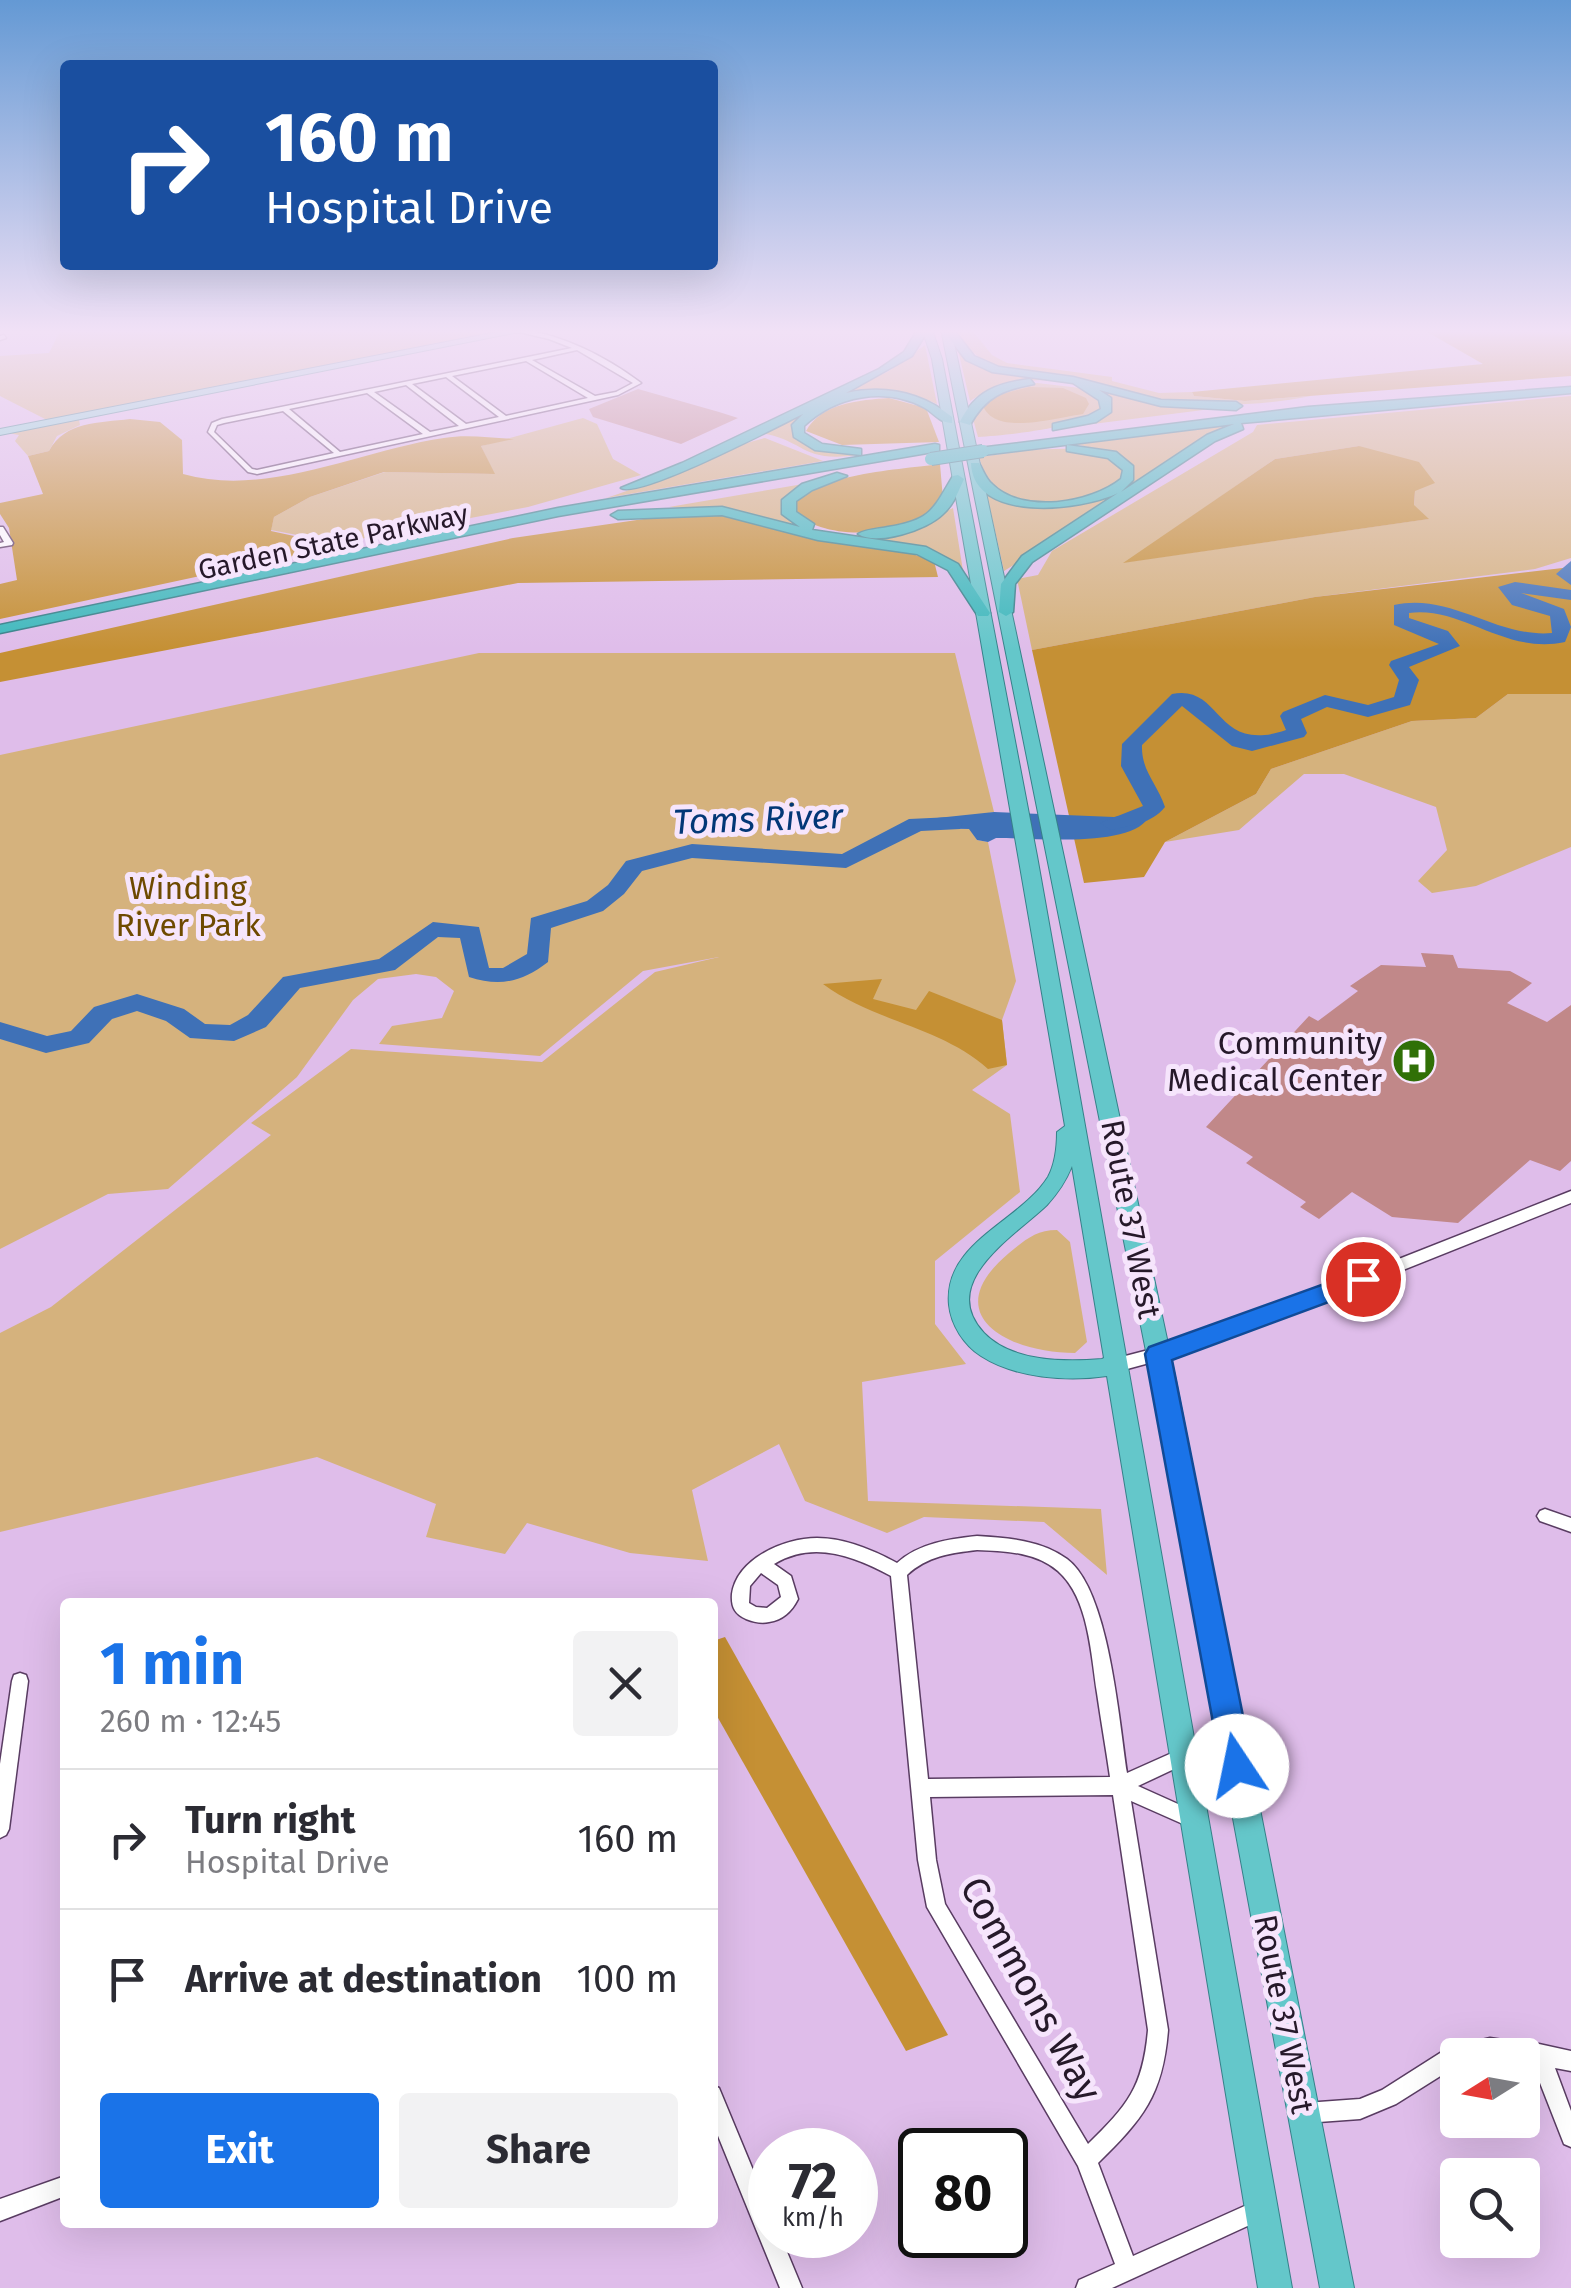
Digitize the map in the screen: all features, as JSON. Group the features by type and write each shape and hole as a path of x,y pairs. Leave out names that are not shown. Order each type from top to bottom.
{"highway":[{"path":"223,580 570,504 650,480 745,436"},
{"path":"802,436 808,442 838,450 933,453"},
{"name":"Route 37 West","path":"951,436 1029,856 1275,2288"},
{"name":"Route 37 West","path":"969,436 1158,1354 1337,2288"},
{"path":"983,446 1025,436"},
{"name":"Garden State Parkway","path":"0,629 558,512 933,453 1072,436"},
{"path":"1006,612 1008,584 1027,559 1216,436"},
{"path":"975,466 994,492 1040,504 1099,496 1119,487 1128,476 1120,459 1089,449 983,446"},
{"path":"933,453 812,485 792,496 788,511 804,525 827,532 896,530 938,513 958,479"},
{"name":"Garden State Parkway","path":"0,640 383,556 933,453"},
{"path":"383,556 621,514 716,510 818,536 934,554 956,570 983,613"},
{"path":"1066,1084 1067,1142 1054,1183 986,1246 967,1271 957,1299 965,1326 978,1341 1009,1358 1070,1368 1116,1365"}],"street":[{"path":"215,436 250,471 425,436"},
{"path":"318,436 340,454"},
{"path":"0,545 9,543 1,532"},
{"path":"1116,1365 1158,1354 1571,1197"},
{"path":"1544,1516 1571,1525"},
{"path":"761,1564 801,1544 821,1542 862,1551 899,1572"},
{"name":"Commons Way","path":"1086,2160 1140,2107 1157,2056 1158,2030 1095,1625 1079,1583 1056,1560 1003,1544 966,1544 918,1554 899,1572 936,1907 1086,2160 1128,2270"},
{"path":"0,1829 20,1680"},
{"path":"920,1788 1118,1786 1183,1756"},
{"path":"1118,1786 1194,1820"},
{"path":"1540,2054 1571,2061"},
{"path":"1540,2057 1571,2137"},
{"path":"1302,2113 1360,2109 1389,2096 1440,2064"},
{"path":"718,2111 791,2288"},
{"path":"0,2210 60,2188"},
{"path":"1087,2288 1262,2209"}],"green space":[{"path":"18,436 57,436 49,451 28,456 15,441"},
{"path":"518,436 602,436 613,459 641,475 528,507 339,543 271,530 274,517 310,497 385,472 494,474 481,446"},
{"path":"776,436 794,436 812,447 858,455 825,456"},
{"path":"1141,436 1218,436 1004,571 986,491 1020,502 1059,505 1097,499 1130,483 1132,466 1112,452 1074,444"},
{"path":"1247,436 1571,436 1571,558 1535,569 1315,597 1032,650 1017,579 1038,575 1052,551","holes":["1359,446 1415,491 1414,506 1428,519 1126,562 1275,459"]},
{"path":"765,438 823,461 606,498 725,450"},
{"path":"1030,450 1095,452 1107,456 1124,472 1116,485 1097,492 1056,502 1036,502 1017,499 1001,490 988,477 979,457"},
{"path":"809,483 784,500 782,508 794,524 813,533 736,511 669,507"},
{"path":"953,508 963,571 931,550 814,533 863,535 915,523"},
{"name":"Winding River Park","path":"479,653 955,653 994,812 915,827 970,829 977,840 988,842 1016,981 1002,1020 1007,1065 972,1090 1010,1114 1020,1192 935,1261 935,1324 966,1364 862,1382 868,1501 1101,1509 1107,1575 1044,1522 924,1517 887,1533 805,1501 779,1444 692,1490 708,1561 630,1553 527,1523 505,1554 426,1537 436,1504 317,1457 0,1532 0,1333 51,1307 271,1135 251,1123 351,1049 542,1062 655,972 719,957 643,971 540,1056 379,1044 392,1026 442,1018 454,991 436,977 416,974 378,979 353,1000 297,1077 168,1189 108,1194 0,1249 0,755"},
{"path":"1508,694 1571,694 1571,847 1476,886 1432,893 1418,881 1447,850 1436,807 1344,774 1304,774 1239,830 1165,842 1256,794 1271,769 1412,721 1476,718"},
{"path":"1057,1230 1070,1242 1087,1342 1075,1353 1026,1346 1006,1338 980,1312 979,1295 988,1275 1026,1240"}],"shaded area":[{"path":"62,436 177,436 182,440 183,474 215,480 248,480 314,469 444,438 514,439 481,446 495,474 384,472 310,497 274,517 271,531 340,546 0,619 0,584 17,580 9,528 0,514 0,503 43,494 28,456 49,451"},
{"path":"818,436 937,436 939,442 842,445"},
{"path":"1359,446 1419,462 1435,483 1415,491 1414,505 1429,519 1123,563 1275,459"},
{"path":"940,464 943,499 926,515 905,525 871,532 835,531 804,519 792,509 801,497 836,481"},
{"path":"692,512 740,517 810,539 903,551 934,561 938,577 518,583 0,682 0,653 513,538"},
{"path":"1571,567 1571,694 1508,694 1476,718 1412,721 1271,769 1256,794 1165,842 1144,877 1084,883 1032,650 1315,597"},
{"path":"882,979 873,999 916,1010 929,991 1002,1020 1007,1065 988,1069 949,1043 864,1007 823,984"},
{"path":"725,1637 948,2035 906,2051 718,1718 718,1639"}],"water":[{"path":"994,812 1114,817 1136,813 1148,818 1122,834 1078,839 996,838 988,842 977,840 969,829 915,828 918,820"}],"building":[{"path":"654,436 699,436 681,444"},
{"name":"Community Medical Center","path":"1421,953 1453,955 1458,968 1510,971 1532,983 1507,1003 1547,1022 1571,1005 1571,1161 1560,1171 1530,1160 1458,1223 1392,1217 1352,1192 1319,1219 1300,1207 1306,1202 1246,1163 1253,1157 1206,1127 1309,1016 1318,1021 1358,991 1350,986 1381,965 1426,967"}],"waterway":[{"name":"Toms River","path":"1571,566 1565,574 1571,580"},
{"name":"Toms River","path":"1111,823 1144,816 1154,807 1148,789 1131,766 1132,744 1179,698 1197,706 1239,742 1271,742 1297,733 1290,716 1325,701 1368,711 1403,701 1409,680 1398,665 1451,646 1441,635 1400,621 1400,609 1439,609 1495,631 1536,640 1558,638 1563,631 1558,613 1518,601 1507,587 1571,595"},
{"name":"Toms River","path":"0,1030 46,1045 80,1037 103,1013 137,1002 175,1015 199,1032 234,1033 257,1021 292,982 386,965 433,929 471,932 478,972 503,976 539,957 539,923 595,906 616,890 634,866 692,851 846,861 917,824 952,824"}],"place":[{"name":"Community Medical Center","path":"1414,1061"}],"route":[{"path":"1237,1766 1158,1354 1363,1279"}]}
